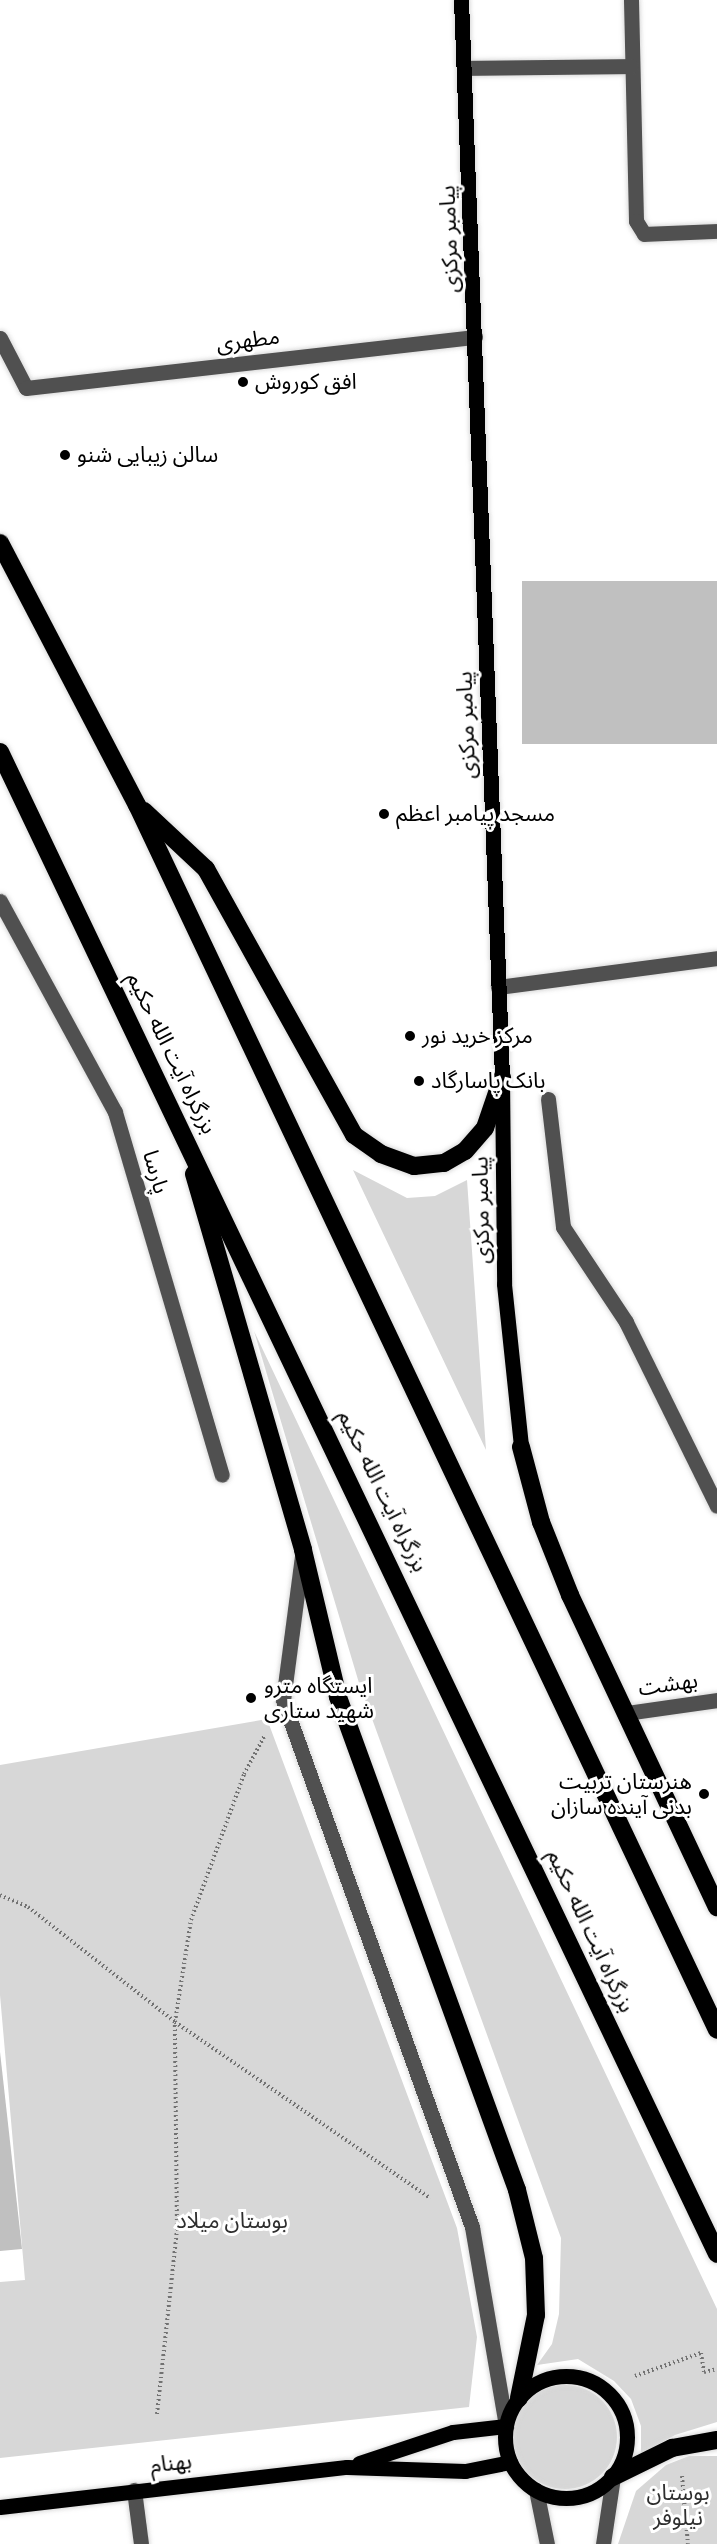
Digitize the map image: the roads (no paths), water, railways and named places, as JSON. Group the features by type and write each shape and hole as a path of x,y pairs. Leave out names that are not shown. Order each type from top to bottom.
{"highway":[{"path":"0,543 137,805 717,2030"},
{"name":"بزرگراه آیت الله حکیم","path":"0,752 180,1124 717,2254"},
{"path":"137,805 206,869 354,1135 381,1154 414,1166 444,1163 465,1151 485,1128 502,1078"},
{"path":"180,1124 303,1550 338,1697 517,2190 534,2258 536,2314 519,2398"},
{"path":"521,1447 541,1522 570,1595 717,1907"},
{"path":"613,2477 672,2448 717,2440"}],"main road":[{"name":"پیامبر مرکزی","path":"461,0 502,1078 504,1284 521,1447"},
{"path":"566,2376 583,2378 612,2396 627,2428 622,2463 613,2477 577,2498 536,2490 510,2462 506,2426 519,2398 548,2379 566,2376"},
{"name":"بهنام","path":"347,2467 453,2432 506,2426"},
{"name":"بهنام","path":"0,2507 347,2467 465,2471 510,2462"}],"street":[{"path":"631,0 636,221 644,234 717,231"},
{"path":"465,68 631,66"},
{"name":"مطهری","path":"0,338 26,388 475,336"},
{"name":"پارسا","path":"0,901 115,1112 222,1475"},
{"path":"498,987 717,958"},
{"path":"549,1099 563,1227 626,1322 717,1506"},
{"path":"303,1550 283,1700 472,2227 506,2426"},
{"name":"بهشت","path":"626,1713 717,1700"},
{"path":"603,2544 613,2477"},
{"path":"135,2490 141,2544"},
{"path":"536,2490 547,2544"}],"place":[{"name":"افق کوروش","path":"243,382"},
{"name":"سالن زیبایی شنو","path":"65,455"},
{"name":"مسجد پیامبر اعظم","path":"384,814"},
{"name":"مرکز خرید نور","path":"410,1036"},
{"name":"بانک پاسارگاد","path":"419,1081"},
{"name":"ایستگاه مترو شهید ستاری","path":"251,1698"},
{"name":"هنرستان تربیت بدنی آینده سازان","path":"704,1794"}],"park label":[{"name":"بوستان میلاد","path":"232,2221"},
{"name":"بوستان نیلوفر","path":"678,2504"}]}
